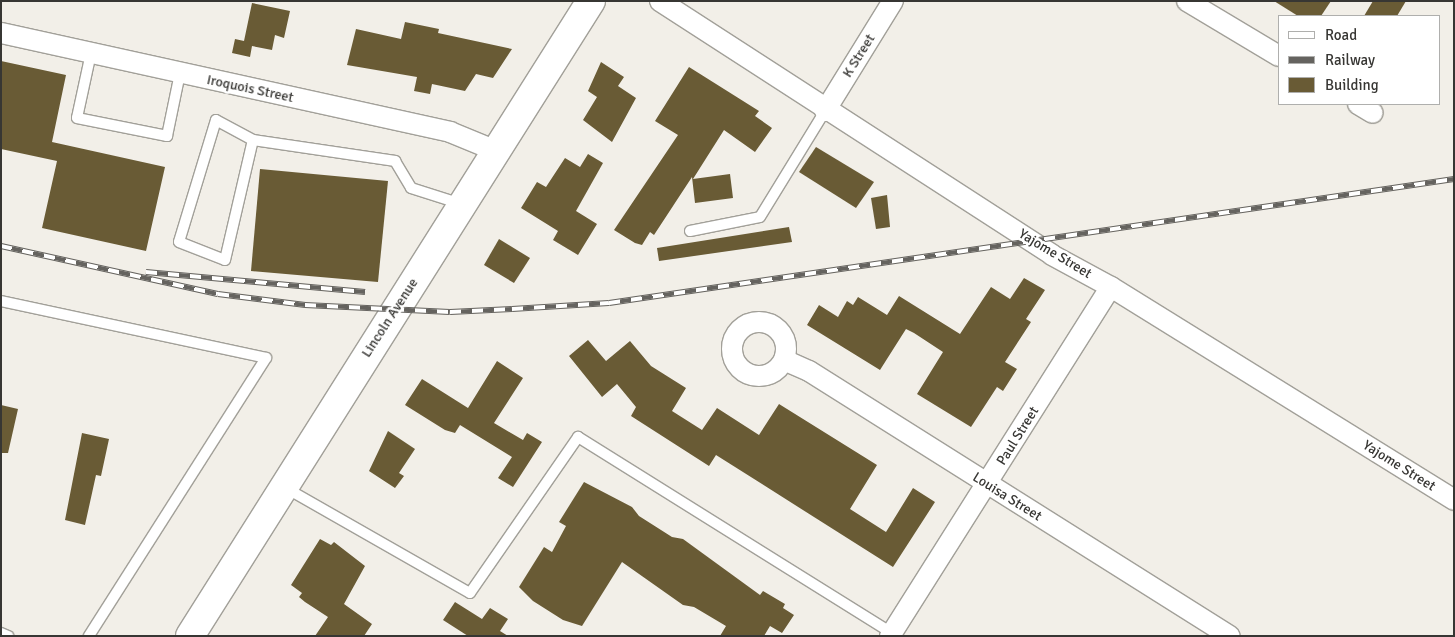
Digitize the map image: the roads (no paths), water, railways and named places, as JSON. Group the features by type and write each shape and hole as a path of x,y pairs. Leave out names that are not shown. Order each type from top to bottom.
{"main road":[{"name":"Lincoln Avenue","path":"190,636 592,1"}],"street":[{"name":"Yajome Street","path":"660,1 825,111 1052,255 1111,287 1454,500"},
{"name":"K Street","path":"825,111 893,1"},
{"path":"1187,1 1278,55"},
{"name":"Iroquois Street","path":"1,32 450,132 496,151"},
{"name":"Paul Street","path":"891,634 1111,287"},
{"name":"Louisa Street","path":"784,360 808,371 1229,636"}],"lane":[{"path":"91,53 77,118 167,136 180,73"},
{"path":"690,231 760,217 825,111"},
{"path":"253,140 225,260 179,242 216,120 253,140 396,161 412,188 462,204"},
{"path":"1,301 266,358 89,636"},
{"path":"284,486 470,594 578,437 891,634"},
{"path":"1,633 8,636"}],"railway":[{"path":"1,246 218,294 305,305 450,312 609,303 1454,179"},
{"path":"146,272 365,292"}]}
